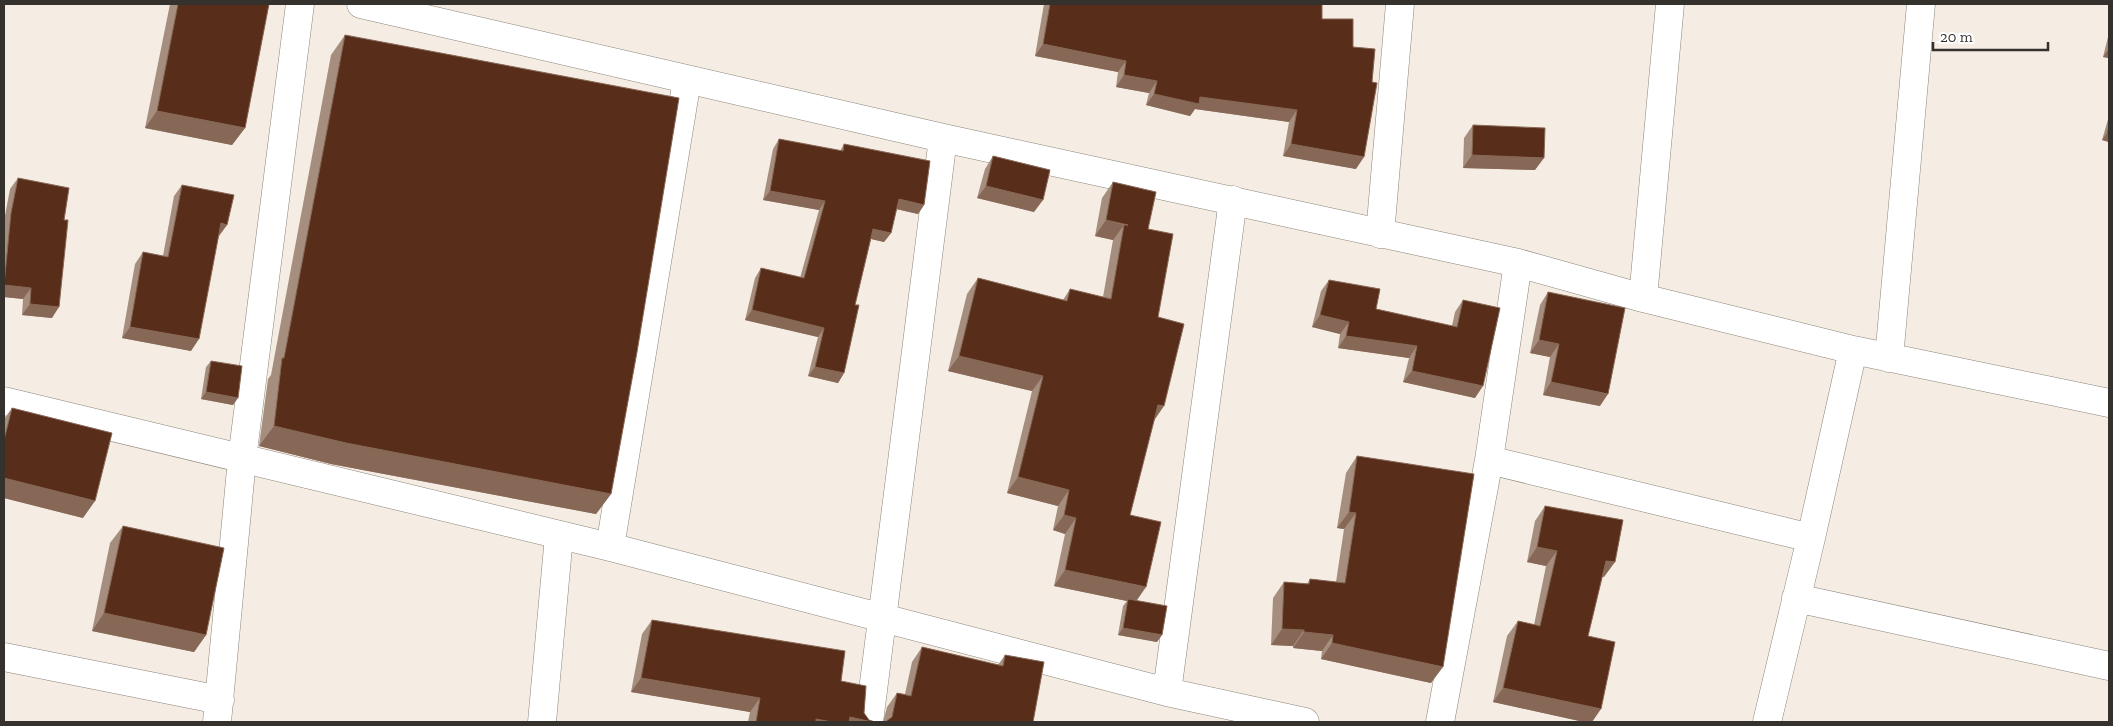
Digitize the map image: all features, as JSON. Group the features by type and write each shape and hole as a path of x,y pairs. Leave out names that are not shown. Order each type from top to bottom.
{"street":[{"path":"4,657 219,711 242,459 300,4"},
{"path":"361,4 943,138 1518,263 1643,298 1853,350 2109,403"},
{"path":"1380,234 1400,4"},
{"path":"1643,298 1670,4"},
{"path":"1889,358 1921,4"},
{"path":"610,547 687,80"},
{"path":"869,722 943,138"},
{"path":"1167,692 1233,200"},
{"path":"1440,722 1489,460 1518,263"},
{"path":"1767,722 1853,350"},
{"path":"4,401 610,547 1167,692 1306,722"},
{"path":"1489,460 1811,538"},
{"path":"542,722 559,536"},
{"path":"1796,598 2109,666"}],"building":[{"path":"178,4 269,4 245,128 157,111"},
{"path":"1050,4 1322,4 1322,19 1353,19 1353,47 1375,49 1372,82 1377,83 1364,157 1291,144 1297,110 1200,97 1199,104 1154,94 1157,81 1124,75 1126,61 1043,44"},
{"path":"345,35 679,98 637,352 611,494 346,443 274,426 282,358 284,358"},
{"path":"1473,125 1545,128 1544,158 1472,155"},
{"path":"779,139 843,151 844,144 930,161 924,205 899,199 891,233 873,229 855,305 859,305 844,373 815,367 824,328 752,310 761,268 804,278 825,201 770,191"},
{"path":"993,156 1050,170 1043,200 986,186"},
{"path":"18,178 69,188 64,220 68,220 59,307 30,304 31,288 4,285 11,213"},
{"path":"1113,182 1156,192 1148,229 1173,234 1158,317 1184,324 1164,406 1158,405 1130,515 1161,522 1146,587 1065,570 1076,518 1064,515 1069,490 1018,477 1043,376 959,356 978,278 1067,301 1070,289 1111,299 1124,225 1128,225 1106,220"},
{"path":"182,185 234,195 227,225 221,223 199,339 130,327 143,252 168,257"},
{"path":"1329,280 1380,289 1376,309 1457,327 1463,300 1500,308 1483,386 1412,371 1417,346 1346,336 1349,322 1320,315"},
{"path":"1548,292 1625,308 1608,394 1551,382 1559,344 1539,340"},
{"path":"211,361 242,366 238,398 206,392"},
{"path":"12,408 112,433 95,501 4,478 4,440"},
{"path":"1357,456 1474,474 1443,667 1332,643 1333,635 1304,632 1304,630 1282,629 1284,582 1309,584 1310,579 1345,583 1356,513 1349,512"},
{"path":"1545,506 1623,520 1615,562 1606,561 1588,636 1615,642 1601,709 1503,688 1518,621 1540,626 1557,551 1537,547"},
{"path":"123,526 224,548 206,635 104,613"},
{"path":"1128,599 1167,606 1162,635 1123,628"},
{"path":"652,620 845,651 841,681 866,686 864,713 869,720 875,722 850,717 849,722 832,722 816,719 816,722 756,722 760,698 641,678"},
{"path":"922,647 1003,666 1005,655 1044,662 1033,722 885,722 892,717 897,693 911,696"}]}
